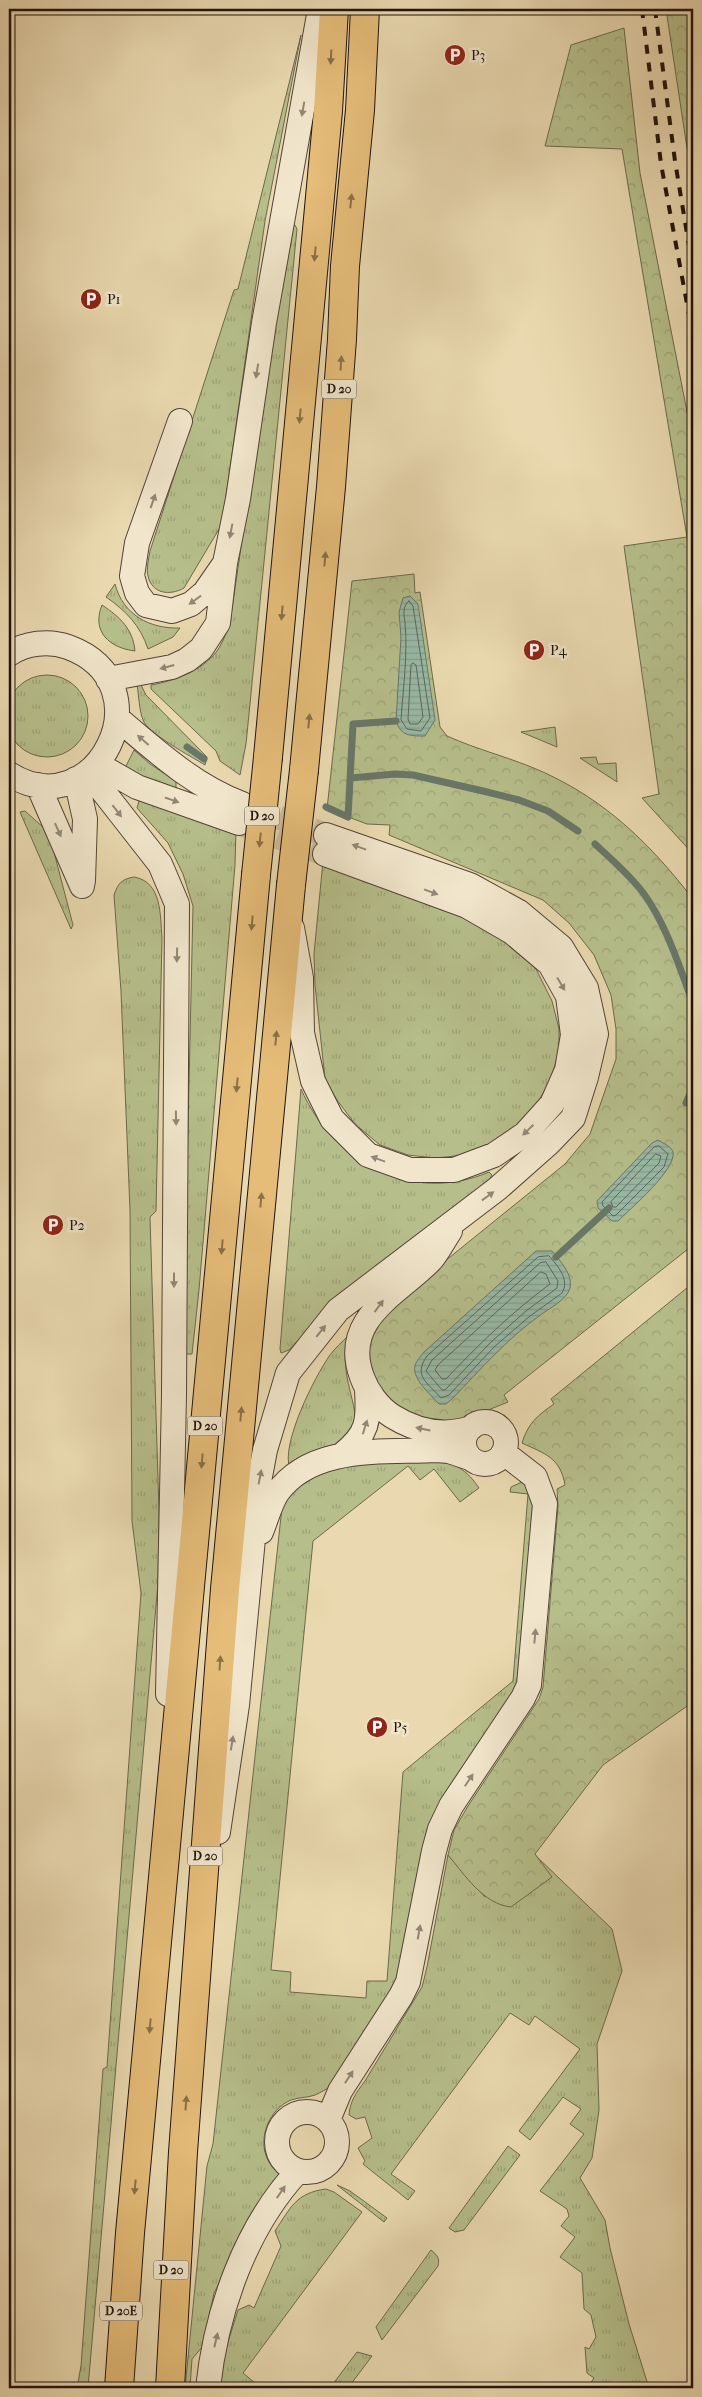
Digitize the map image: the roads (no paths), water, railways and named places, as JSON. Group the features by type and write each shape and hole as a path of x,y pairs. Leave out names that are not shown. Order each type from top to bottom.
{"highway":[{"name":"D 20","path":"119,2388 130,2233 328,111 334,9"},
{"name":"D 20","path":"160,2388 182,2152 225,1589 290,896 331,487 342,339 345,266 360,110 365,9"},
{"path":"170,2388 182,2152"},
{"name":"D 20E","path":"111,2388 130,2233"}],"street":[{"path":"108,679 172,667 187,660 201,648 218,623 225,563 238,499 264,322 320,9"},
{"path":"180,421 137,543 132,576 137,593 146,605 172,611 191,604 205,592 225,563"},
{"path":"9,654 28,646 45,643 63,645 79,651 95,663 108,679 115,698 117,718 114,735 108,751 87,772 58,785 38,785 18,780 9,774"},
{"path":"87,772 241,814 222,797 175,767 117,718"},
{"path":"38,785 82,886 87,772"},
{"path":"87,772 160,864 177,904 174,1394 170,1635 154,1977"},
{"path":"193,1999 237,1705 258,1487 265,1450 288,1372 338,1310 505,1182 549,1143 573,1118 586,1077 596,1034 586,988 561,947 519,912 470,885 325,844 467,906 512,932 550,964 568,996 573,1035 567,1070 552,1104 525,1134 494,1154 454,1170 410,1170 368,1155 332,1119 313,1081 302,1033 301,978 290,896"},
{"path":"343,1454 358,1442 364,1432 368,1411 367,1390 357,1365 358,1336 382,1301 432,1259 460,1216"},
{"path":"250,1559 281,1488 304,1470 320,1462 343,1454 436,1450 448,1451 470,1458 478,1463 490,1464 504,1453 506,1447 504,1434 497,1426 480,1423 458,1432 446,1433 416,1428 390,1415 367,1390"},
{"path":"470,1458 464,1446 467,1433 471,1428"},
{"path":"328,2120 335,2099 408,1982 440,1829 451,1806 523,1698 529,1685 546,1504 535,1477 504,1453"},
{"path":"310,2112 328,2120 337,2136 337,2147 334,2157 328,2165 319,2171 308,2173 298,2171 288,2166 282,2158 278,2149 279,2130 284,2122 301,2113 310,2112"},
{"path":"208,2388 217,2335 239,2269 255,2234 273,2203 298,2171"}],"water":[{"path":"410,596 418,604 435,720 425,736 415,736 403,732 396,721 401,637 399,612 403,598"},
{"path":"658,1140 673,1152 668,1168 652,1188 618,1221 612,1221 598,1208 597,1201 652,1143"},
{"path":"536,1251 552,1251 559,1259 570,1278 568,1292 561,1300 527,1325 505,1345 453,1398 446,1404 439,1404 416,1376 415,1366 417,1360"}],"waterway":[{"path":"326,807 348,817 353,724 396,721"},
{"path":"187,747 204,759"},
{"path":"351,778 395,774 413,775 483,791 519,800 548,811 578,831"},
{"path":"595,844 633,880 652,906 672,947 693,1003"},
{"path":"686,1103 693,1087"},
{"path":"556,1257 609,1208"}],"tunnel":[{"path":"245,805 326,835"},
{"path":"243,825 325,854"}],"railway":[{"path":"642,9 661,164 693,336"},
{"path":"655,9 675,161 693,270"}],"place":[{"name":"P3","path":"455,55"},
{"name":"P1","path":"91,299"},
{"name":"P4","path":"534,650"},
{"name":"P2","path":"53,1225"},
{"name":"P5","path":"377,1727"}]}
